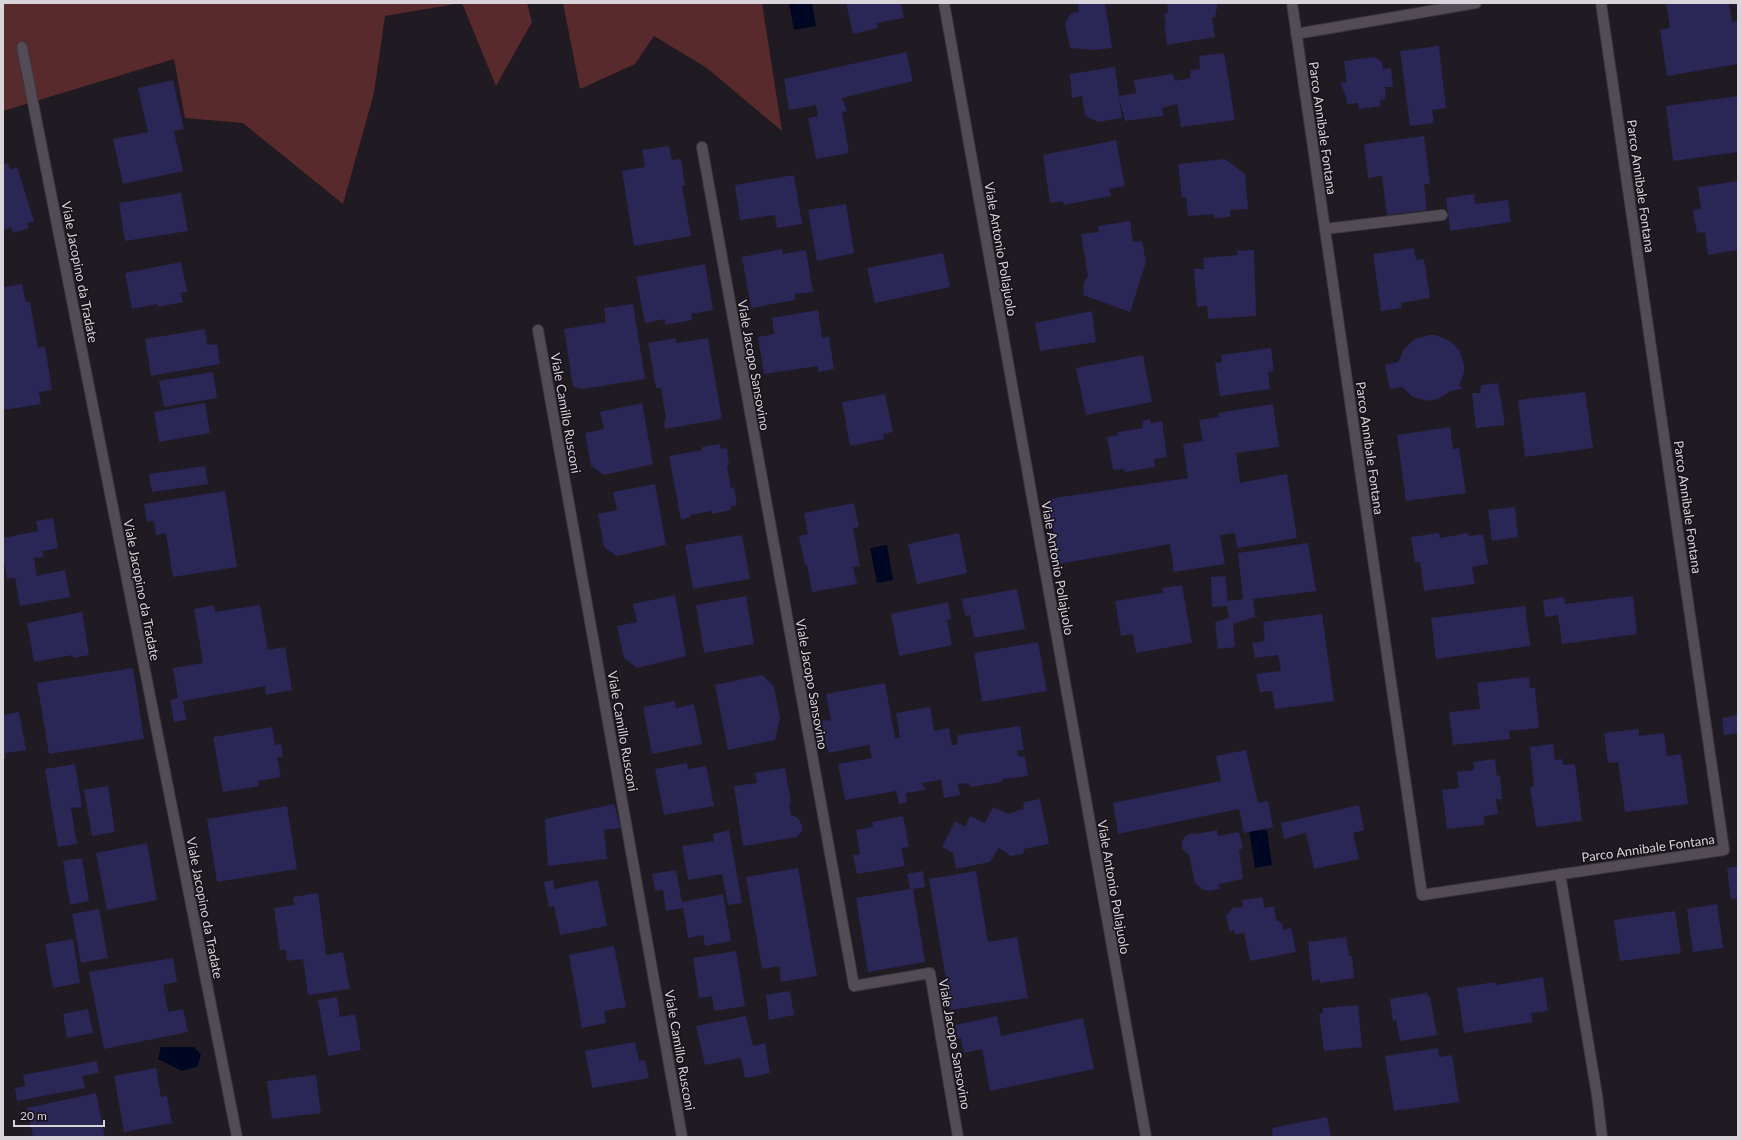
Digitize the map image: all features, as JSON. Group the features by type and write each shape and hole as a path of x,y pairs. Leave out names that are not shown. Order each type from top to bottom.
{"street":[{"name":"Viale Antonio Pollajuolo","path":"944,3 1146,1137"},
{"name":"Parco Annibale Fontana","path":"1292,3 1422,895 1724,850 1601,3"},
{"path":"1296,34 1476,3"},
{"name":"Viale Jacopino da Tradate","path":"22,47 237,1137"},
{"name":"Viale Jacopo Sansovino","path":"702,147 854,986 930,973 958,1137"},
{"path":"1325,229 1442,215"},
{"name":"Viale Camillo Rusconi","path":"538,330 682,1137"},
{"path":"1560,874 1597,1096 1602,1137"}],"shaded area":[{"path":"3,3 461,3 385,16 374,93 343,204 243,123 185,118 174,59 3,111"},
{"path":"462,3 527,3 532,22 496,86"},
{"path":"563,3 762,3 782,131 707,68 654,36 635,64 580,89"}],"water":[{"path":"789,3 812,3 816,26 794,30"},
{"path":"887,545 893,580 877,583 870,548"},
{"path":"1267,830 1272,865 1255,868 1249,831"},
{"path":"161,1047 194,1047 201,1055 197,1067 182,1071 158,1059"}],"building":[{"path":"846,3 901,3 904,18 877,23 878,28 853,34"},
{"path":"1078,3 1105,3 1112,48 1094,50 1070,48 1065,24 1071,13 1079,12"},
{"path":"1167,3 1218,3 1215,17 1212,18 1215,37 1167,45 1164,14 1168,13"},
{"path":"1666,3 1729,3 1732,22 1738,21 1738,64 1667,76 1660,30 1670,28"},
{"path":"1439,46 1446,108 1432,110 1434,123 1410,126 1400,51"},
{"path":"906,52 913,81 842,98 847,111 842,112 849,153 816,159 808,118 818,116 816,105 789,110 784,79"},
{"path":"1224,53 1235,120 1181,127 1177,104 1162,108 1163,116 1125,121 1119,98 1122,118 1098,122 1085,116 1082,96 1072,98 1070,74 1115,67 1119,96 1136,93 1134,80 1173,74 1175,81 1190,78 1191,70 1200,69 1199,56"},
{"path":"1374,57 1382,62 1383,69 1391,68 1393,87 1385,87 1386,99 1380,100 1381,106 1359,109 1358,103 1347,104 1346,96 1340,83 1347,82 1344,61"},
{"path":"173,80 184,129 174,131 183,171 123,184 113,139 148,132 138,88"},
{"path":"1738,96 1738,152 1673,161 1666,106"},
{"path":"1424,136 1430,184 1424,184 1427,210 1387,215 1382,176 1368,178 1364,144"},
{"path":"1116,140 1125,186 1109,189 1111,196 1064,205 1063,201 1050,203 1043,155"},
{"path":"669,146 672,160 681,159 685,185 682,186 691,236 634,246 622,171 645,167 642,150"},
{"path":"1225,159 1245,174 1248,209 1230,210 1230,217 1214,218 1213,214 1188,216 1186,197 1182,198 1178,164"},
{"path":"8,163 10,170 17,167 34,221 27,223 29,228 13,233 11,227 3,230 3,164"},
{"path":"794,175 802,224 777,228 775,215 740,220 735,185"},
{"path":"1738,181 1738,250 1708,255 1705,232 1697,233 1693,210 1701,209 1698,187"},
{"path":"181,193 188,231 125,241 119,203"},
{"path":"1474,194 1475,204 1508,200 1511,222 1450,231 1446,198"},
{"path":"846,204 854,253 817,261 808,210"},
{"path":"1130,221 1133,242 1142,241 1146,262 1130,312 1083,295 1084,282 1088,276 1081,234 1099,232 1098,226"},
{"path":"1414,248 1416,260 1424,259 1430,298 1401,303 1402,308 1381,311 1373,254"},
{"path":"782,249 783,254 806,250 813,292 795,294 795,300 751,308 742,257"},
{"path":"1254,250 1256,316 1208,319 1207,306 1197,307 1194,269 1204,269 1203,258 1238,255 1237,251"},
{"path":"943,253 950,287 875,303 867,268"},
{"path":"181,262 187,292 180,293 183,302 158,307 158,304 132,309 125,273"},
{"path":"705,264 713,310 691,314 692,320 665,325 665,319 645,323 636,277"},
{"path":"22,284 26,302 30,302 38,348 45,346 52,390 39,392 41,404 3,410 3,287"},
{"path":"633,304 645,379 583,389 573,387 564,329 606,322 604,308"},
{"path":"818,310 822,338 829,337 834,369 818,372 818,366 764,374 758,337 774,334 772,318"},
{"path":"1092,311 1096,342 1040,351 1035,323"},
{"path":"205,329 207,345 217,344 220,364 151,376 145,339"},
{"path":"1429,335 1436,335 1450,341 1460,351 1464,365 1464,373 1459,386 1463,388 1451,391 1438,399 1428,401 1413,397 1402,387 1390,389 1385,365 1398,362 1404,349 1415,339"},
{"path":"676,338 676,343 708,338 722,419 665,429 664,420 666,419 661,388 656,388 648,343"},
{"path":"1271,348 1274,371 1268,372 1270,389 1220,396 1215,363 1222,362 1221,355"},
{"path":"1143,355 1152,402 1086,415 1076,368"},
{"path":"213,372 217,398 164,407 159,381"},
{"path":"1498,383 1505,425 1476,428 1472,393 1480,393 1481,385"},
{"path":"1585,392 1593,448 1525,457 1518,400"},
{"path":"885,394 893,432 883,434 884,439 850,446 842,402"},
{"path":"205,403 210,433 159,442 154,412"},
{"path":"642,403 653,464 604,475 591,466 585,433 604,429 600,412"},
{"path":"1273,404 1279,447 1236,453 1240,483 1287,474 1297,538 1237,548 1235,533 1220,535 1225,564 1174,572 1170,544 1059,564 1048,499 1188,478 1183,444 1203,441 1199,420 1219,417 1218,413"},
{"path":"1150,419 1151,423 1162,421 1167,457 1154,459 1155,467 1125,472 1124,469 1113,470 1107,437 1118,435 1118,432 1143,428 1142,421"},
{"path":"1450,427 1453,449 1459,448 1466,493 1406,501 1397,435"},
{"path":"720,444 721,449 727,448 729,465 727,466 731,488 734,487 737,505 731,506 731,510 712,514 712,511 690,515 690,517 681,520 669,456 702,450 702,447"},
{"path":"205,466 208,484 152,492 149,474"},
{"path":"655,484 666,545 617,556 604,547 598,514 617,510 613,492"},
{"path":"225,491 237,567 173,577 166,533 156,535 154,521 147,522 144,504"},
{"path":"854,503 859,527 853,528 860,566 853,567 857,584 812,592 807,565 805,565 799,536 808,534 804,513"},
{"path":"1515,507 1518,537 1492,541 1488,510"},
{"path":"53,518 58,548 42,551 44,557 34,558 37,576 65,570 70,597 20,606 15,578 7,579 3,556 3,538 38,531 36,521"},
{"path":"959,533 967,573 917,584 908,544"},
{"path":"1439,533 1440,538 1468,533 1469,536 1483,534 1488,564 1472,567 1475,584 1424,591 1420,562 1415,562 1411,537"},
{"path":"742,535 750,579 693,589 685,545"},
{"path":"1308,543 1316,591 1253,599 1255,617 1233,624 1235,647 1218,649 1215,622 1229,618 1227,606 1212,607 1211,577 1225,576 1228,601 1243,599 1238,553"},
{"path":"1182,585 1192,643 1136,653 1133,634 1121,636 1115,601 1163,593 1162,588"},
{"path":"1017,589 1025,629 974,638 970,615 965,616 962,599"},
{"path":"675,595 686,656 637,668 624,658 617,626 637,622 633,604"},
{"path":"746,596 754,644 704,653 696,605"},
{"path":"1633,596 1637,634 1562,644 1558,615 1545,617 1543,600 1564,597 1565,604"},
{"path":"948,602 951,619 947,620 952,645 899,656 891,614"},
{"path":"214,605 215,612 260,605 268,650 285,647 292,690 266,695 265,686 183,701 186,720 174,722 170,700 178,698 173,668 203,663 194,609"},
{"path":"1525,606 1530,646 1436,659 1431,618"},
{"path":"82,612 89,655 73,658 73,655 34,662 27,623"},
{"path":"1322,614 1334,701 1275,709 1272,691 1260,692 1256,674 1281,671 1278,655 1255,658 1252,643 1265,641 1263,622"},
{"path":"1038,642 1047,691 982,702 974,653"},
{"path":"133,668 144,739 49,754 37,683"},
{"path":"762,675 774,686 780,718 775,740 728,750 715,685"},
{"path":"1529,677 1530,688 1535,688 1539,728 1509,731 1510,739 1453,745 1449,712 1480,709 1477,683"},
{"path":"885,683 895,738 900,738 896,713 930,707 934,731 949,728 952,745 957,745 958,735 1020,726 1024,750 1017,751 1019,757 1025,756 1028,776 1002,779 1002,782 970,787 969,783 958,784 960,795 944,798 941,780 922,783 926,790 906,793 907,802 899,804 896,791 845,800 838,764 872,758 869,745 828,753 822,721 831,720 826,694"},
{"path":"675,701 676,708 694,704 702,744 652,754 643,707"},
{"path":"19,712 26,750 5,753 6,758 3,758 3,715"},
{"path":"1738,715 1738,733 1724,735 1722,718"},
{"path":"272,727 275,745 281,744 283,757 277,757 281,777 258,781 259,786 223,792 213,737"},
{"path":"1639,729 1639,736 1664,733 1667,756 1681,754 1688,804 1625,812 1618,762 1608,763 1604,733"},
{"path":"1553,744 1555,760 1562,759 1563,765 1575,764 1582,821 1536,827 1530,787 1534,786 1530,747"},
{"path":"1246,750 1258,803 1268,801 1273,827 1244,833 1239,809 1118,834 1113,803 1221,781 1216,756"},
{"path":"1495,759 1497,776 1500,775 1502,799 1496,799 1498,814 1484,816 1484,825 1447,829 1442,790 1459,788 1457,772 1474,770 1473,762"},
{"path":"687,763 688,769 706,766 714,806 664,815 655,769"},
{"path":"75,764 82,807 71,808 77,844 58,847 45,769"},
{"path":"785,768 791,803 789,803 791,815 798,818 802,825 802,831 797,837 743,846 734,786 757,783 755,773"},
{"path":"108,786 115,832 92,836 84,790"},
{"path":"1040,799 1049,844 1024,849 1023,854 1011,856 999,848 990,862 956,869 953,853 942,847 955,821 965,827 970,816 985,823 993,807 1008,814 1023,809 1024,802"},
{"path":"614,804 621,828 604,830 607,859 548,866 545,819"},
{"path":"1359,805 1364,830 1353,833 1359,859 1314,869 1306,833 1284,839 1281,823"},
{"path":"287,806 297,869 217,882 207,819"},
{"path":"903,816 909,847 901,848 905,866 857,874 853,855 860,854 856,830 873,827 872,822"},
{"path":"729,830 742,903 728,905 722,874 688,880 682,846 714,841 713,834"},
{"path":"1217,830 1218,836 1239,832 1243,847 1239,851 1243,879 1219,884 1220,889 1208,891 1202,889 1195,883 1189,855 1182,849 1182,842 1184,837 1190,833 1197,834"},
{"path":"147,843 157,900 107,910 96,853"},
{"path":"82,858 89,901 70,905 63,861"},
{"path":"1738,866 1738,898 1731,899 1727,868"},
{"path":"798,868 817,976 781,982 779,966 762,969 746,877"},
{"path":"676,870 682,902 723,894 731,941 705,946 703,935 688,938 683,908 666,911 663,890 655,891 652,874"},
{"path":"923,871 925,887 913,889 925,962 868,972 856,898 910,889 907,874"},
{"path":"976,871 988,942 1017,937 1028,998 951,1010 929,879"},
{"path":"553,880 554,889 598,880 607,926 560,935 554,906 549,907 544,882"},
{"path":"318,893 326,955 343,952 350,989 308,995 303,959 287,961 286,950 280,950 274,908 294,905 293,897"},
{"path":"1263,897 1264,908 1274,906 1276,920 1282,923 1283,930 1291,928 1296,952 1250,961 1244,933 1235,935 1234,930 1230,932 1226,917 1232,908 1243,907 1242,900"},
{"path":"1717,904 1723,948 1693,952 1687,909"},
{"path":"99,909 108,958 81,963 72,914"},
{"path":"1675,911 1681,953 1620,961 1614,920"},
{"path":"1346,937 1349,956 1352,956 1354,978 1320,983 1320,979 1312,981 1308,942"},
{"path":"73,939 80,983 53,988 45,944"},
{"path":"614,946 626,1007 604,1011 606,1023 582,1028 569,955"},
{"path":"736,951 745,1006 714,1011 712,996 699,998 693,958"},
{"path":"173,958 177,982 163,985 168,1012 183,1009 188,1032 104,1049 89,972"},
{"path":"1543,977 1548,1011 1531,1013 1533,1022 1464,1033 1457,988 1495,982 1496,985"},
{"path":"790,991 794,1015 769,1020 766,995"},
{"path":"1427,993 1428,997 1430,997 1437,1035 1400,1041 1396,1020 1393,1021 1390,999"},
{"path":"337,997 340,1017 355,1014 361,1050 328,1056 318,1000"},
{"path":"1358,1005 1362,1047 1324,1051 1319,1014 1323,1013 1323,1008"},
{"path":"88,1009 93,1033 67,1038 63,1014"},
{"path":"746,1016 753,1046 765,1043 770,1073 745,1078 741,1058 705,1065 696,1026"},
{"path":"997,1016 1001,1036 1083,1018 1094,1069 990,1091 982,1049 964,1053 961,1038 958,1039 955,1025"},
{"path":"635,1042 639,1061 645,1060 649,1078 592,1088 585,1051"},
{"path":"1438,1048 1439,1057 1452,1055 1459,1102 1394,1111 1385,1056"},
{"path":"97,1061 99,1073 82,1076 85,1088 17,1101 15,1088 25,1086 23,1075"},
{"path":"156,1068 161,1097 167,1096 172,1123 124,1132 114,1076"},
{"path":"316,1075 321,1113 272,1119 267,1081"},
{"path":"96,1093 105,1137 33,1137 27,1108"},
{"path":"1327,1117 1331,1137 1273,1137 1272,1128"}]}
